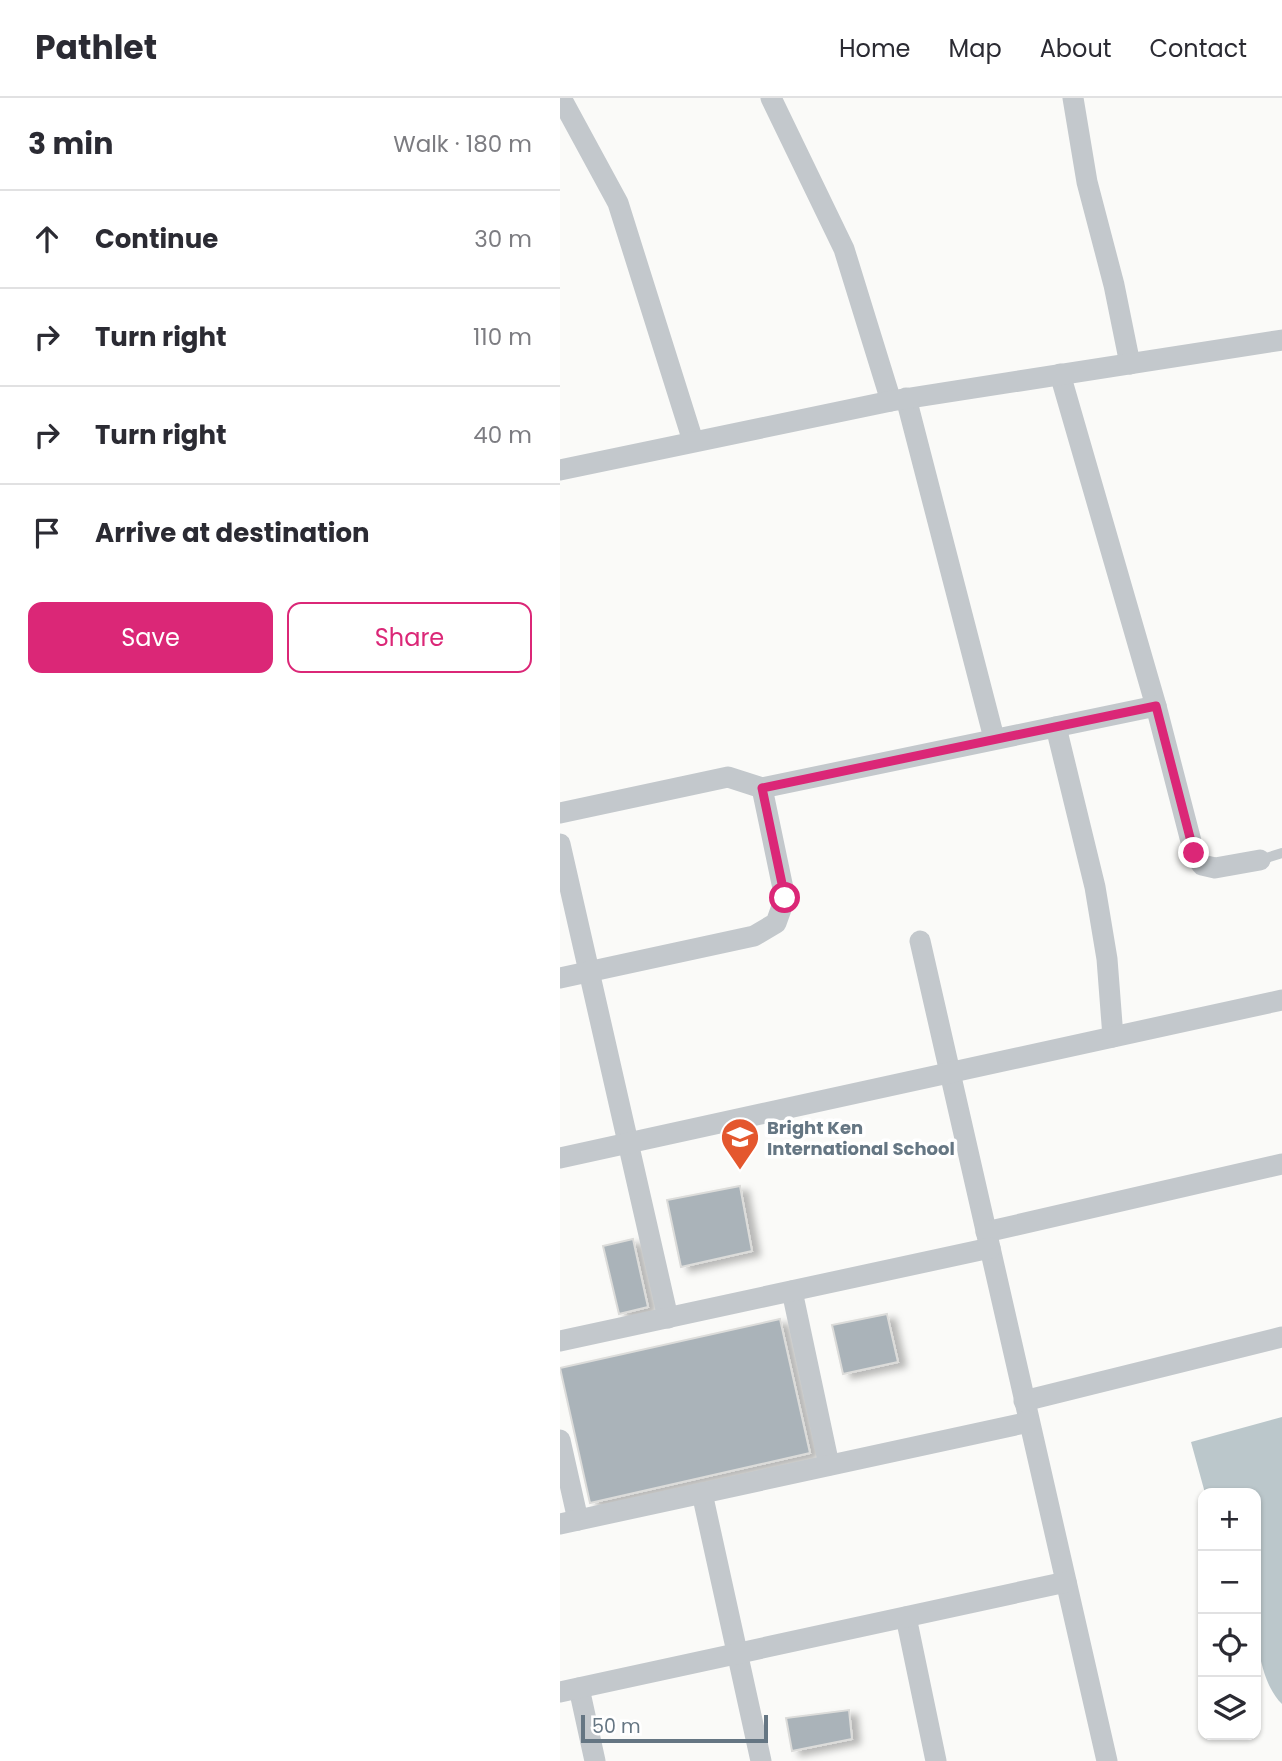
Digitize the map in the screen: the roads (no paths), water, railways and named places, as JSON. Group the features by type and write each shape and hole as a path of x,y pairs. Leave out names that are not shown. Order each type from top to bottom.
{"street":[{"path":"561,98 618,203 693,441"},
{"path":"772,98 844,249 899,400 994,738"},
{"path":"1073,98 1087,182 1114,285 1129,364"},
{"path":"560,470 899,400 1282,340"},
{"path":"1060,374 1198,859 1202,866 1215,868 1259,860"},
{"path":"560,813 728,777 762,788 1156,706"},
{"path":"1056,727 1095,887 1107,959 1113,1037"},
{"path":"560,978 754,936 776,923 785,898 762,788"},
{"path":"560,844 668,1318"},
{"path":"919,941 1107,1761"},
{"path":"560,1158 1282,1000"},
{"path":"560,1341 792,1290 1282,1164"},
{"path":"792,1290 829,1465"},
{"path":"1024,1401 1282,1337"},
{"path":"560,1440 569,1522 1029,1422"},
{"path":"702,1493 761,1761"},
{"path":"595,1761 570,1690 1066,1582"},
{"path":"906,1617 936,1761"}],"lane":[{"path":"1259,860 1282,853"}],"place":[{"name":"Bright Ken International School","path":"740,1171"}]}
